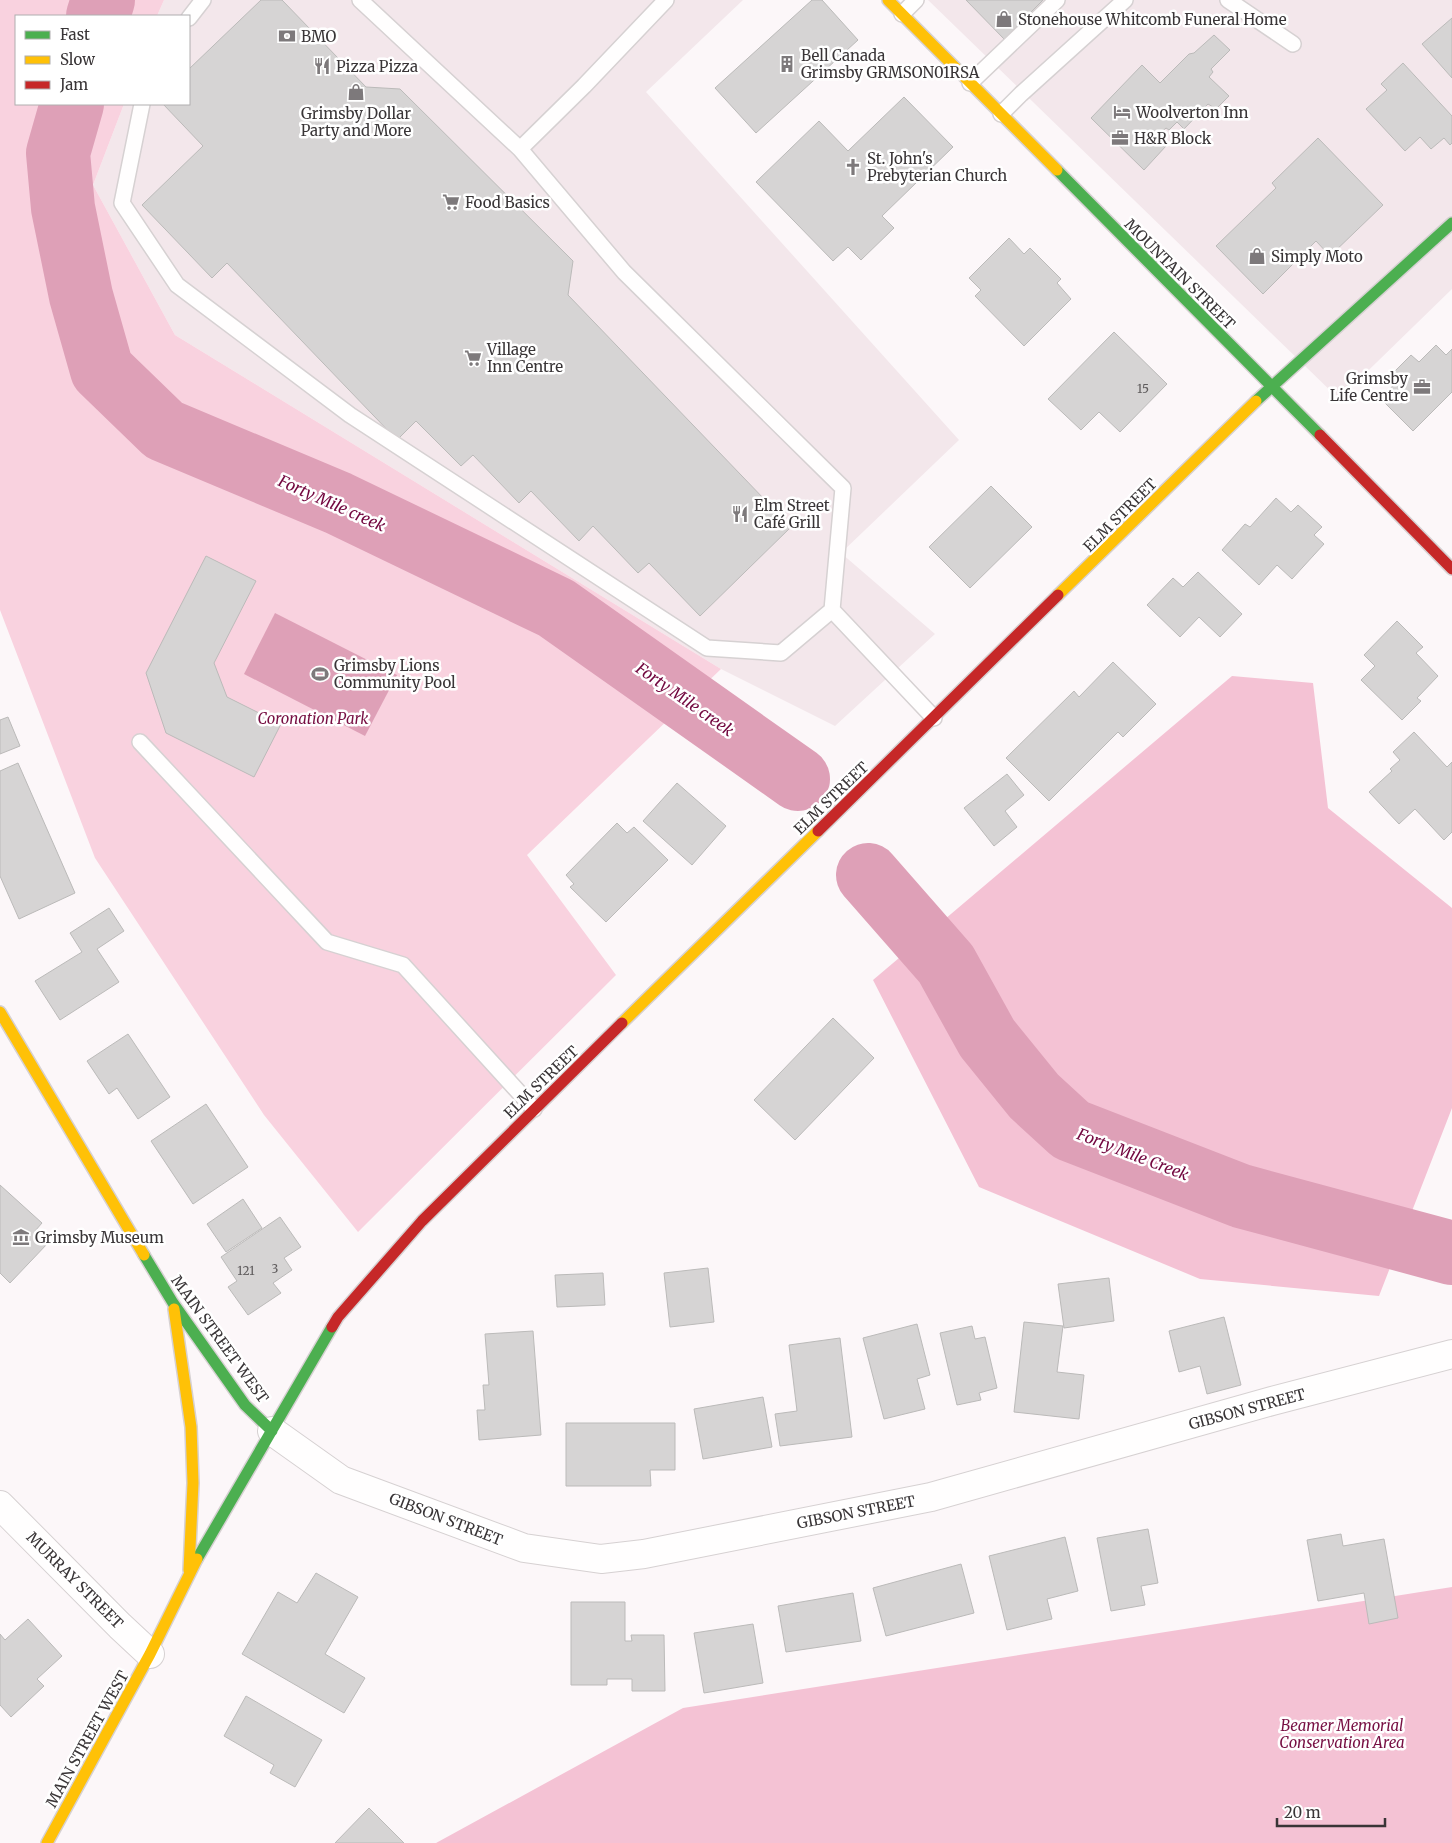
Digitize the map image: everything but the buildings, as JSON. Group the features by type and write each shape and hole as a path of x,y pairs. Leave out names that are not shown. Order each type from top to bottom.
{"main road":[{"name":"MOUNTAIN STREET","path":"888,0 1452,569"},
{"name":"ELM STREET","path":"272,1431 338,1317 422,1220 1270,387 1452,223"},
{"name":"MAIN STREET WEST","path":"0,1012 173,1303 245,1405 272,1431 189,1574 150,1654 48,1843"},
{"path":"173,1303 191,1428 193,1483 189,1574"}],"street":[{"name":"GIBSON STREET","path":"272,1431 341,1480 524,1548 601,1559 644,1554 931,1497 1272,1401 1452,1354"},
{"name":"MURRAY STREET","path":"0,1505 150,1654"}],"lane":[{"path":"190,17 202,0"},
{"path":"142,105 122,203 177,285 350,415 707,648 780,653 832,610 843,488 624,272 520,149 360,0"},
{"path":"520,149 584,86 666,0"},
{"path":"902,14 916,0"},
{"path":"970,83 1057,0"},
{"path":"1001,114 1125,0"},
{"path":"1228,0 1293,44"},
{"path":"832,610 934,718"},
{"path":"140,742 327,942 403,965 534,1109"}],"shaded area":[{"path":"164,0 743,0 646,92 959,440 841,553 935,634 835,726 721,669 175,335 93,185 124,105 190,105 190,15 157,15"},
{"path":"928,0 1452,0 1452,289 1339,399"},
{"name":"Grimsby Lions Community Pool","path":"275,613 397,675 365,736 244,674"}],"green space":[{"name":"Coronation Park","path":"0,0 164,0 157,15 15,15 15,105 124,105 93,185 175,335 721,669 527,855 616,975 358,1232 264,1115 95,858 0,610"},
{"path":"1232,676 1313,683 1328,808 1452,908 1452,1108 1379,1296 1200,1279 979,1187 873,980"},
{"name":"Beamer Memorial Conservation Area","path":"1452,1587 1452,1843 436,1843 683,1708"}],"waterway":[{"name":"Forty Mile creek","path":"98,15 103,0"},
{"name":"Forty Mile creek","path":"72,105 58,153 63,208 81,296 102,370 164,430 338,503 556,608 798,779"},
{"name":"Forty Mile Creek","path":"868,875 946,964 987,1038 1034,1096 1071,1130 1241,1196 1452,1253"}],"traffic: fast":[{"path":"1057,170 1320,435"},
{"path":"1256,401 1452,223"},
{"path":"144,1255 173,1303 245,1405 272,1431"},
{"path":"197,1559 332,1327"}],"traffic: slow":[{"path":"888,0 1057,170"},
{"path":"1058,595 1256,401"},
{"path":"622,1023 818,831"},
{"path":"0,1012 144,1255"},
{"path":"174,1309 191,1427 193,1483 189,1570"},
{"path":"47,1843 150,1654 197,1559"}],"traffic: jam":[{"path":"1320,435 1452,569"},
{"path":"818,831 1058,595"},
{"path":"332,1327 338,1317 422,1221 622,1023"}],"place":[{"name":"Stonehouse Whitcomb Funeral Home","path":"1004,19"},
{"name":"BMO","path":"287,36"},
{"name":"Bell Canada Grimsby GRMSON01RSA","path":"787,64"},
{"name":"Pizza Pizza","path":"322,66"},
{"name":"Grimsby Dollar Party and More","path":"356,92"},
{"name":"Woolverton Inn","path":"1122,112"},
{"name":"H&R Block","path":"1120,138"},
{"name":"St. John's Prebyterian Church","path":"853,167"},
{"name":"Food Basics","path":"451,202"},
{"name":"Simply Moto","path":"1257,256"},
{"name":"Village Inn Centre","path":"473,358"},
{"name":"Grimsby Life Centre","path":"1422,387"},
{"name":"Elm Street Café Grill","path":"740,514"},
{"name":"Grimsby Lions Community Pool","path":"320,674"},
{"name":"Grimsby Museum","path":"21,1237"}]}
